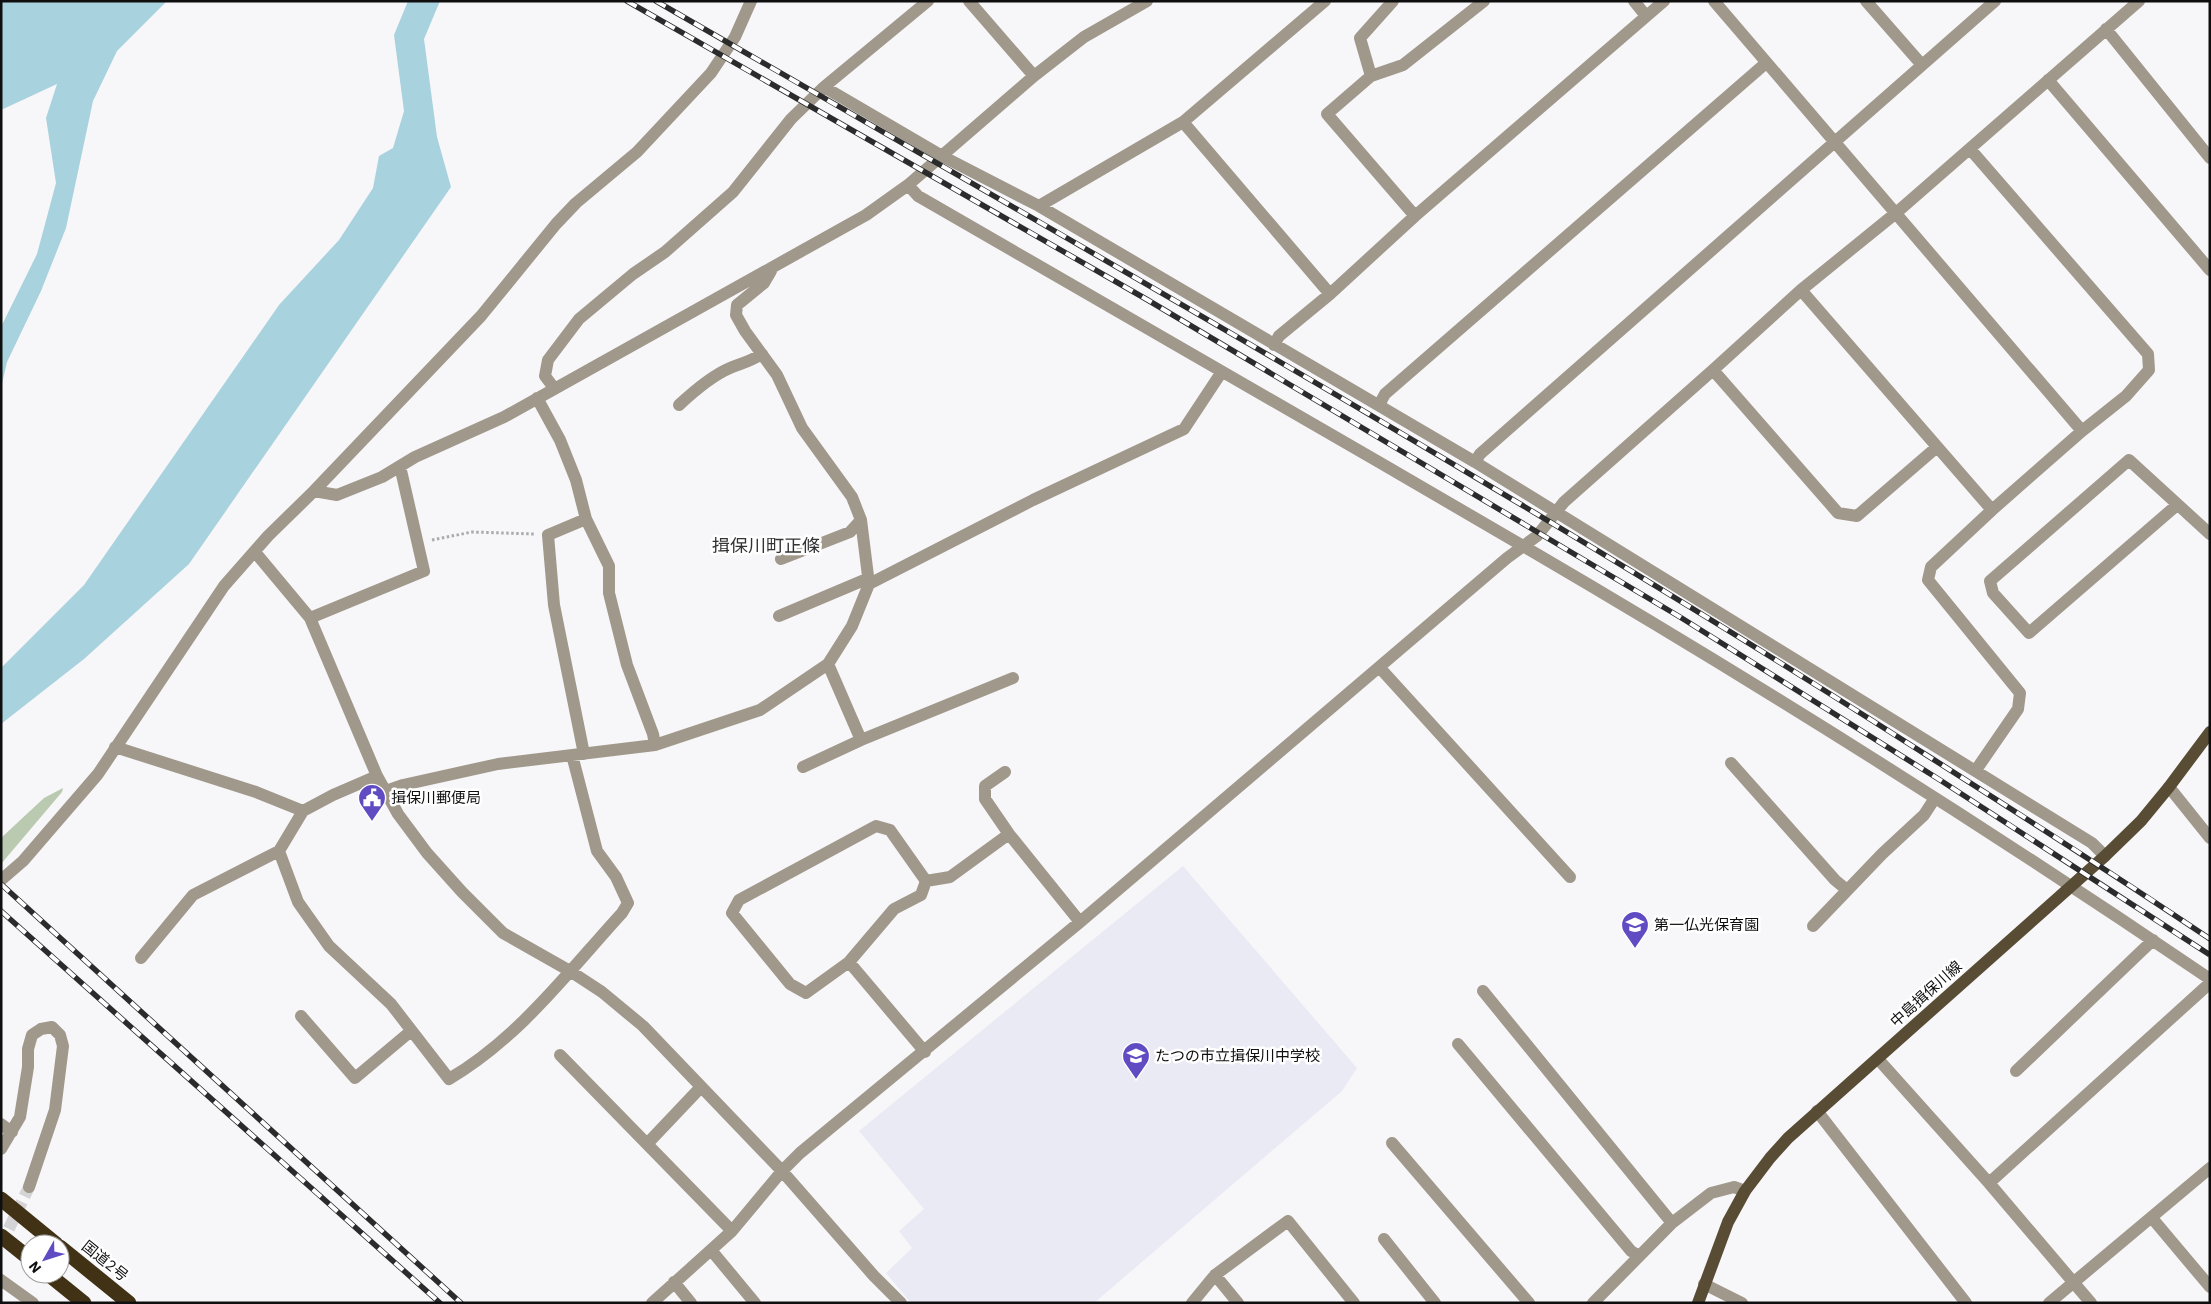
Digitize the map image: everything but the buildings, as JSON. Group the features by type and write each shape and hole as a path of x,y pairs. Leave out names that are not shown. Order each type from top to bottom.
{"highway":[{"path":"1,1199 44,1234"},
{"path":"1,1236 20,1251"},
{"name":"国道2号","path":"70,1255 128,1303"},
{"path":"60,1284 84,1303"}],"main road":[{"name":"中島揖保川線","path":"1698,1303 1728,1222 1745,1191 1770,1158 1817,1111 1878,1059 2105,856 2141,821 2210,732"}],"street":[{"path":"1,880 23,862 98,774 224,586 481,316 556,224 576,203 637,152 711,73 735,37 752,1"},
{"path":"554,388 546,376 548,360 579,319 633,274 665,252 733,192 791,119 824,86 928,1"},
{"path":"968,1 1034,76"},
{"path":"314,491 337,495 382,477 400,466 504,417 866,215 908,185 1034,76 1084,37 1146,1"},
{"path":"1039,206 1183,122 1325,1"},
{"path":"1371,76 1360,38 1393,1"},
{"path":"1415,216 1327,114 1371,76 1403,65 1484,1"},
{"path":"1634,1 1646,16"},
{"path":"1274,346 1279,336 1330,294 1415,216 1664,1"},
{"path":"1714,1 2082,431"},
{"path":"1866,1 1922,64"},
{"path":"1475,462 1480,454 1995,1"},
{"path":"652,1303 732,1231 782,1171 800,1153 1080,922 1537,536 1556,510 1714,370 1800,290 1896,213 2139,1"},
{"path":"2106,29 2210,158"},
{"path":"1379,405 1385,394 1766,63"},
{"path":"2048,80 2210,270"},
{"path":"824,86 942,156 1039,206 1274,346 1379,405 1556,510 1976,770 2092,844 2105,856"},
{"path":"1183,122 1330,294"},
{"path":"1970,149 2148,354 2149,370 2126,396 2082,431 1992,510 1931,567 1928,580 2020,693 2018,709 1976,770"},
{"path":"908,185 918,196 1523,546 1738,675 1936,798 2072,886 2210,979"},
{"path":"386,791 403,785 498,764 655,745 760,710 828,664 852,626 869,581 861,520 852,497 802,428 777,375 736,314 737,306 764,283 772,269"},
{"path":"1800,290 1992,510"},
{"path":"679,405 694,392 729,368 748,363 762,354"},
{"path":"1714,370 1838,513 1857,516 1937,447"},
{"path":"779,616 869,581 1033,500 1184,429 1221,372"},
{"path":"537,398 560,440 576,480 586,519 609,566 609,593 627,665 653,734 655,745"},
{"path":"2177,505 2029,633 1994,593 1990,581 2129,460 2210,534"},
{"path":"310,618 424,571 400,466"},
{"path":"278,851 298,902 329,946 390,1004 449,1079 474,1064 529,1017 622,913 628,903 616,877 597,852 578,754 554,605 548,535 586,519"},
{"path":"781,559 850,532 861,520"},
{"path":"255,552 310,618 377,776 398,814 427,853 502,933 570,971 602,992 643,1026 782,1171 874,1276 901,1303"},
{"path":"828,664 861,740"},
{"path":"1380,668 1570,877"},
{"path":"803,767 861,740 1013,678"},
{"path":"115,747 256,792 303,812"},
{"path":"1732,763 1835,880 1847,890"},
{"path":"1005,772 985,786 985,799 1009,834 1080,922"},
{"path":"141,958 193,895 278,851 303,812 333,795 377,776"},
{"path":"2169,787 2210,838"},
{"path":"1813,926 1882,854 1924,816 1936,798"},
{"path":"876,826 890,830 926,881 921,895 894,909 849,962 806,993 790,984 732,913 739,900 876,826"},
{"path":"926,881 950,877 1009,834"},
{"path":"2016,1071 2153,940"},
{"path":"849,962 924,1052"},
{"path":"1989,1183 2210,983"},
{"path":"1483,990 1672,1222"},
{"path":"301,1016 355,1078 411,1031"},
{"path":"1,1149 6,1128 20,1117 28,1067 28,1049 32,1035 41,1029 52,1027 60,1035 63,1046 55,1110 29,1187"},
{"path":"1458,1044 1631,1251 1639,1256"},
{"path":"560,1055 732,1231"},
{"path":"1878,1059 1989,1183 2091,1303"},
{"path":"647,1144 702,1087"},
{"path":"1817,1111 1966,1303"},
{"path":"1392,1143 1529,1303"},
{"path":"2049,1303 2210,1168"},
{"path":"1593,1303 1672,1222 1711,1193 1734,1187 1745,1191"},
{"path":"2152,1218 2210,1287"},
{"path":"1192,1303 1215,1275 1288,1222 1354,1303"},
{"path":"1384,1239 1435,1303"},
{"path":"710,1250 755,1303"},
{"path":"1215,1275 1238,1303"},
{"path":"1,1280 33,1303"},
{"path":"674,1282 691,1303"},
{"path":"1704,1284 1742,1303"}],"path":[{"path":"417,542 472,532 548,535"}],"shaded area":[{"name":"たつの市立揖保川中学校","path":"1183,866 1357,1068 1342,1091 1094,1303 911,1303 886,1273 912,1248 899,1231 924,1209 859,1131"}],"green space":[{"path":"63,788 62,792 1,864 1,838 44,798"}],"water":[{"path":"1,1 167,1 117,51 93,101 66,228 41,291 7,362 1,388 1,327 37,254 56,183 46,118 57,84 1,110"},
{"path":"408,1 440,1 424,39 437,137 451,187 189,564 84,659 1,724 1,668 84,585 279,305 339,240 373,188 379,156 393,148 404,111 394,35"}],"tunnel":[{"path":"1,1245 29,1187"}],"railway":[{"path":"627,1 1146,299 1680,617 1940,780 2210,955"},
{"path":"656,1 1268,355 1572,535 1873,721 2210,939"},
{"path":"1,884 461,1303"},
{"path":"1,911 440,1303"}],"place":[{"name":"揖保川郵便局","path":"372,822"},
{"name":"第一仏光保育園","path":"1635,949"},
{"name":"たつの市立揖保川中学校","path":"1136,1080"}],"district":[{"name":"揖保川町正條","path":"766,546"}]}
